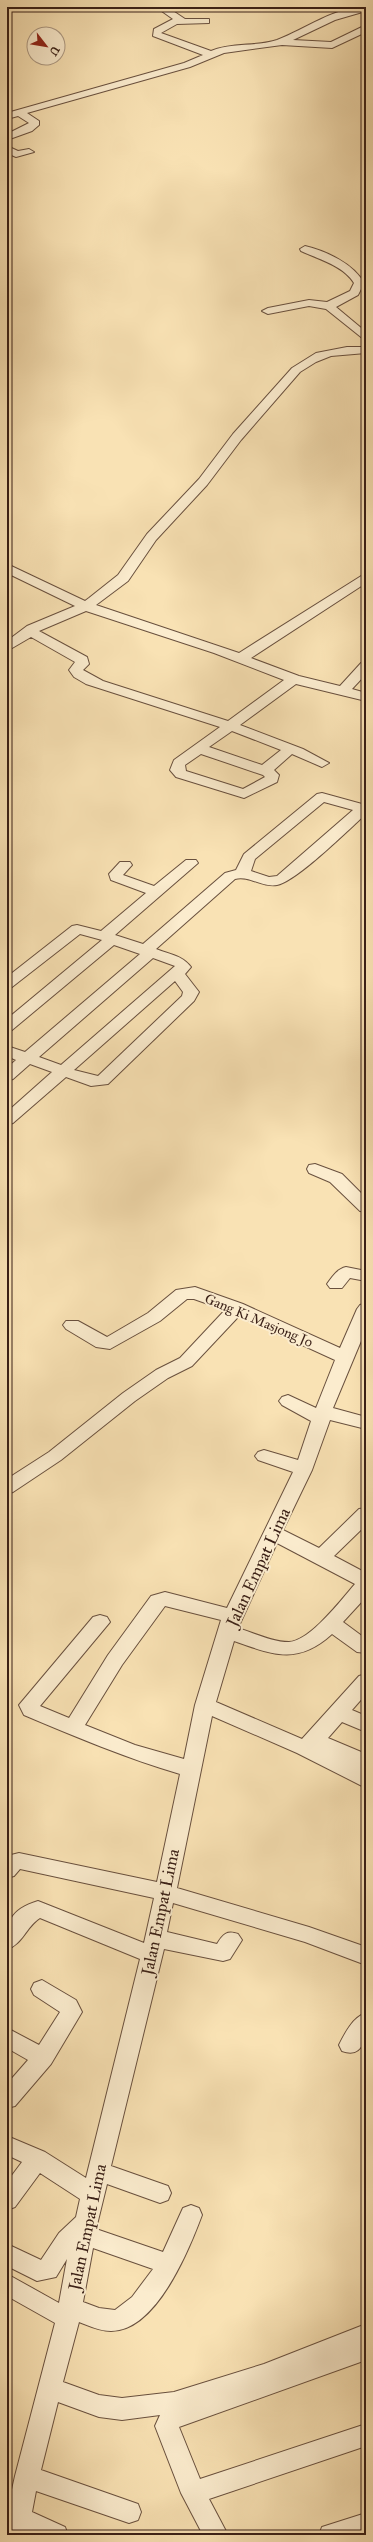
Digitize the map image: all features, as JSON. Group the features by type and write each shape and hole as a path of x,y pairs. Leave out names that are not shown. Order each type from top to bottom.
{"street":[{"path":"161,7 180,19 178,22"},
{"path":"325,7 332,18"},
{"path":"283,42 332,18 366,8"},
{"path":"206,21 178,22 158,31 156,34 209,54"},
{"path":"7,116 188,64 209,54 283,42 332,45 366,28"},
{"path":"7,137 35,124 18,112"},
{"path":"7,149 16,154 29,152"},
{"path":"304,249 338,265 358,278 359,283 354,293 329,306"},
{"path":"268,311 309,303 329,306 366,338"},
{"path":"7,647 31,632 36,626 85,606 114,587 123,578 151,537 203,482 237,437 296,370 316,356 347,350 366,350"},
{"path":"7,568 85,606 241,658 294,679 366,697"},
{"path":"241,658 365,580"},
{"path":"31,632 82,660 82,664 76,670 84,677 112,688 174,705 290,749 322,763"},
{"path":"342,692 366,666"},
{"path":"198,748 264,771 272,775 272,779 244,794 202,782 176,770 179,763 198,748 294,679"},
{"path":"264,771 290,749"},
{"path":"244,874 243,868 249,858 322,797 365,808"},
{"path":"7,1076 28,1059 148,951 225,879 234,874 244,874 273,882 282,879 365,808"},
{"path":"7,1027 156,892 191,863"},
{"path":"125,866 116,874 116,877 156,892"},
{"path":"7,984 75,929 108,937 183,964 183,967 176,974 7,1120"},
{"path":"7,1051 92,1081 105,1080 189,998 191,992 184,981 176,974"},
{"path":"315,1170 336,1178 366,1207"},
{"path":"336,1284 346,1272 366,1276"},
{"name":"Gang Ki Masjong Jo","path":"72,1324 102,1343 110,1343 154,1317 182,1294 195,1293 236,1308 354,1346"},
{"path":"7,1488 55,1456 129,1397 162,1374 186,1362 236,1308"},
{"name":"Jalan Empat Lima","path":"16,2527 27,2476 69,2313 92,2194 129,2055 205,1705 230,1623 303,1470 323,1415 354,1346 366,1309"},
{"path":"288,1401 323,1415 366,1423"},
{"path":"264,1456 287,1462 303,1470"},
{"path":"321,1557 366,1514"},
{"path":"274,1533 366,1581"},
{"path":"73,1728 115,1660 158,1601 166,1599 230,1623 290,1649 302,1646 331,1622 366,1584"},
{"path":"100,1622 29,1705 31,1710 129,1751 191,1770"},
{"path":"331,1622 364,1647"},
{"path":"309,1744 340,1712 366,1681"},
{"path":"205,1705 362,1763 366,1762"},
{"path":"340,1712 366,1725"},
{"path":"309,1744 366,1780"},
{"path":"7,1870 15,1861 19,1861 164,1892 309,1935 366,1956"},
{"path":"7,1942 25,1917 38,1909 153,1947 219,1953 224,1951 231,1940"},
{"path":"7,2099 43,2058 71,2012 68,2006 42,1989"},
{"path":"350,2045 366,2022"},
{"path":"7,2037 43,2058"},
{"path":"7,2145 37,2159 92,2194"},
{"path":"7,2200 37,2159"},
{"path":"98,2171 160,2193"},
{"path":"7,2284 44,2307 101,2319 117,2320 129,2314 154,2289 184,2233 191,2215"},
{"path":"7,2254 36,2271 48,2270 67,2240 85,2229 168,2264"},
{"path":"50,2388 99,2406 122,2409 174,2403 267,2374 366,2334"},
{"path":"216,2535 193,2493 170,2440 166,2426 171,2419 366,2349"},
{"path":"193,2493 366,2435"},
{"path":"27,2476 129,2512"},
{"path":"331,2535 366,2525"},
{"path":"16,2527 56,2535"}]}
